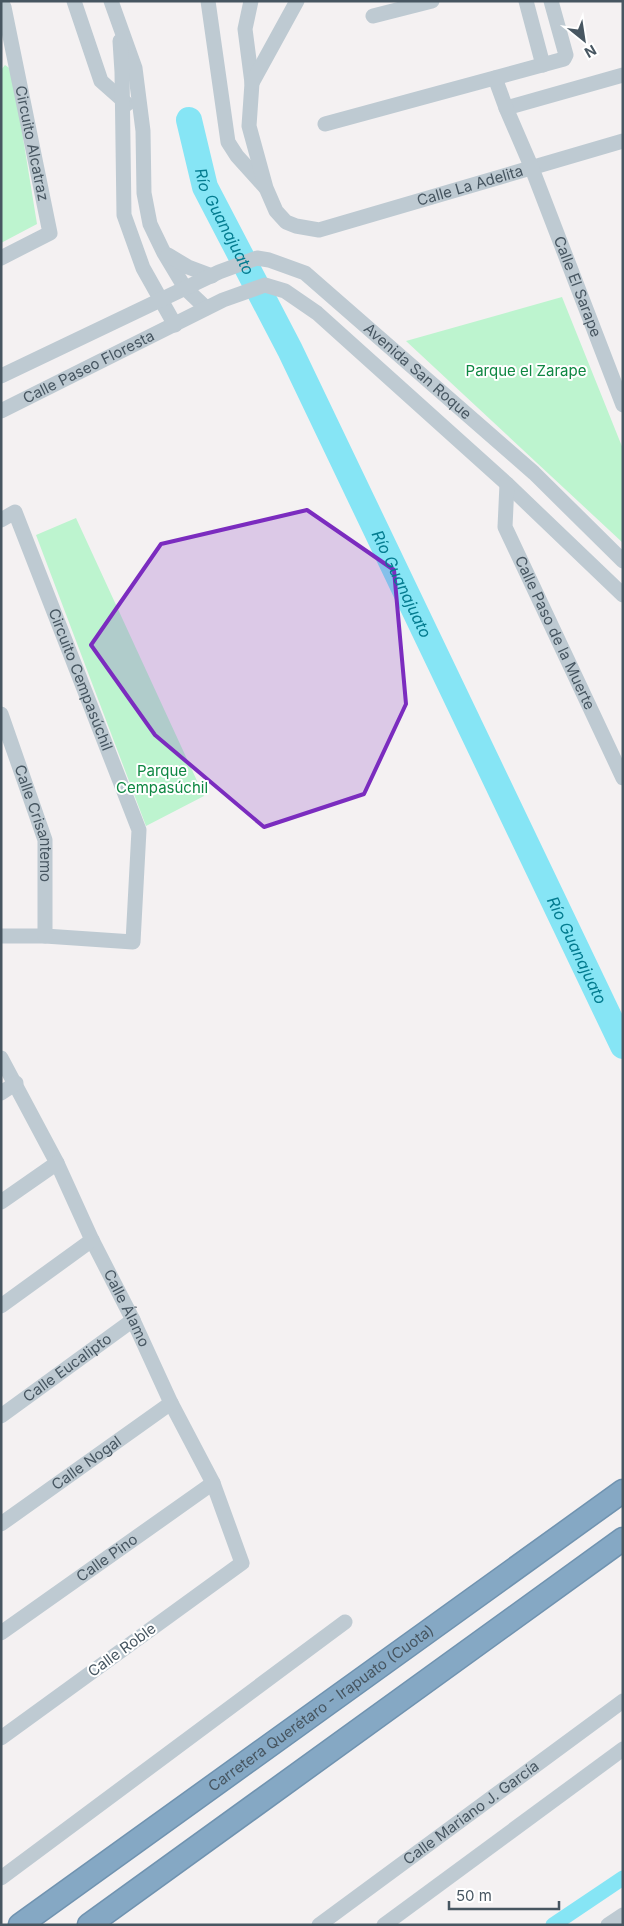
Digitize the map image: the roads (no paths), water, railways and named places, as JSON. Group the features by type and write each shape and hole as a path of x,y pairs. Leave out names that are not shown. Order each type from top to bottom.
{"highway":[{"name":"Carretera Querétaro - Irapuato (Cuota)","path":"20,1925 623,1491"},
{"path":"89,1925 623,1539"}],"street":[{"path":"74,1 101,81 141,117"},
{"path":"112,1 135,68 143,132 144,193 150,224 164,253 185,288 206,308"},
{"path":"208,1 228,142 237,156 266,188"},
{"path":"251,1 245,29 252,82 249,126 266,188"},
{"path":"252,82 297,1"},
{"path":"526,1 543,65"},
{"path":"325,124 564,59 566,55 551,1"},
{"name":"Circuito Alcatraz","path":"1,2 4,8 50,234 1,258"},
{"path":"373,16 424,2"},
{"path":"118,18 123,101 124,215 143,268 175,325"},
{"path":"506,108 623,75"},
{"name":"Calle El Sarape","path":"495,78 531,166 623,406"},
{"name":"Calle La Adelita","path":"266,188 276,211 286,222 296,226 319,230 531,166 623,141"},
{"path":"164,253 188,268 216,274"},
{"name":"Avenida San Roque","path":"161,300 216,274 257,258 305,272 534,474 623,561"},
{"name":"Avenida San Roque","path":"175,325 223,300 265,285 284,291 317,313 507,484 623,595"},
{"name":"Calle Paseo Floresta","path":"1,376 161,300"},
{"name":"Calle Paseo Floresta","path":"1,411 175,325"},
{"name":"Calle Paso de la Muerte","path":"507,484 505,527 623,778"},
{"name":"Circuito Cempasúchil","path":"1,520 16,512 139,830 133,942 44,936 1,936"},
{"name":"Calle Crisantemo","path":"1,714 45,840 44,936"},
{"name":"Calle Álamo","path":"1,1058 57,1163 92,1240 212,1483 242,1563"},
{"path":"1,1093 16,1083"},
{"path":"1,1202 57,1163"},
{"path":"1,1306 92,1240"},
{"name":"Calle Eucalipto","path":"1,1416 133,1320"},
{"name":"Calle Nogal","path":"1,1524 171,1403"},
{"name":"Calle Pino","path":"1,1633 212,1483"},
{"name":"Calle Roble","path":"1,1738 242,1563"},
{"path":"1,1878 345,1622"},
{"name":"Calle Mariano J. García","path":"319,1925 623,1701"},
{"path":"384,1925 623,1748"},
{"path":"608,1925 623,1915"}],"waterway":[{"name":"Río Guanajuato","path":"189,120 205,187 290,350 623,1046"},
{"path":"553,1925 623,1878"}],"park label":[{"name":"Parque el Zarape","path":"526,371"},
{"name":"Parque Cempasúchil","path":"162,780"}]}
